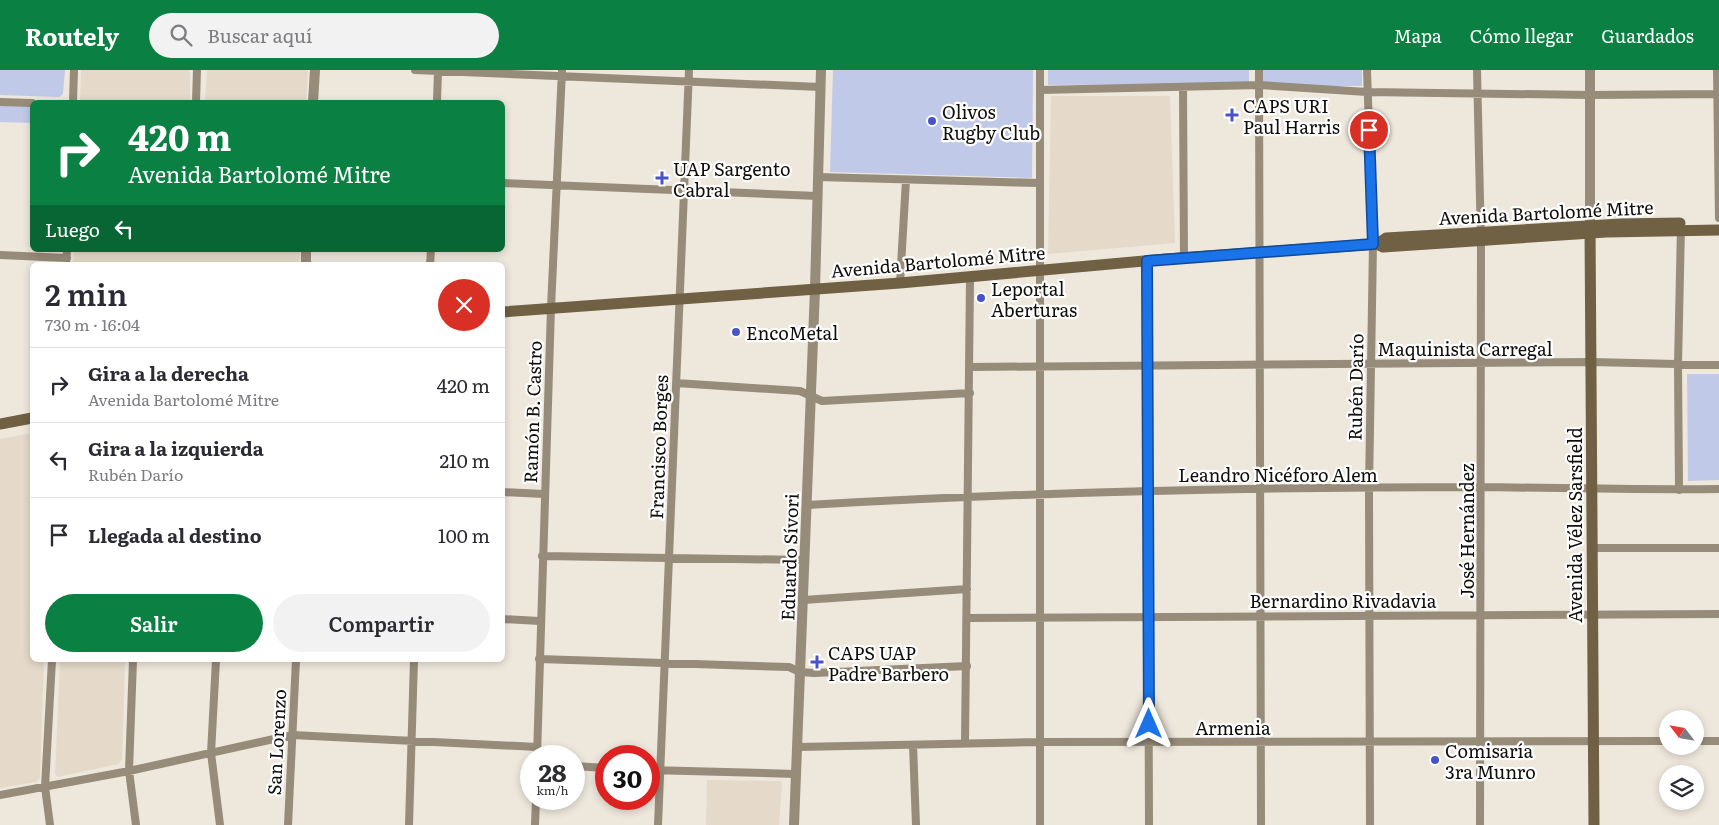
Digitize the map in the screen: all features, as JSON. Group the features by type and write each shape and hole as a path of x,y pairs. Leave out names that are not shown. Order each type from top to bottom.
{"main road":[{"name":"Avenida Bartolomé Mitre","path":"1682,227 1719,220"},
{"name":"Avenida Bartolomé Mitre","path":"505,312 970,278 1147,261 1375,244 1386,238 1481,237 1590,230 1682,227 1719,230"},
{"name":"Avenida Vélez Sarsfield","path":"1590,230 1594,825"},
{"path":"0,424 30,418"}],"street":[{"path":"73,100 74,70"},
{"path":"196,100 197,70"},
{"path":"313,100 315,70"},
{"path":"415,70 562,73 820,87"},
{"name":"Francisco Borges","path":"658,825 689,70"},
{"name":"Eduardo Sívori","path":"794,825 815,289 820,70"},
{"path":"1040,70 1038,271 1040,366 1040,825"},
{"path":"1259,70 1261,825"},
{"name":"Rubén Darío","path":"1367,70 1375,244 1369,488 1370,825"},
{"name":"José Hernández","path":"1477,70 1481,237 1482,614 1480,825"},
{"path":"1590,70 1590,230"},
{"path":"1717,70 1719,220"},
{"path":"436,100 438,71"},
{"name":"Ramón B. Castro","path":"537,745 544,494 562,73"},
{"path":"1040,90 1259,86 1367,92 1590,95 1718,94"},
{"path":"1182,88 1184,258"},
{"path":"0,102 30,103"},
{"path":"818,178 1039,183"},
{"path":"900,283 906,180"},
{"path":"505,183 817,196"},
{"path":"1679,490 1678,365 1682,227"},
{"path":"0,255 67,258"},
{"path":"1147,261 1150,616 1149,825"},
{"path":"965,743 971,367 970,278"},
{"name":"Maquinista Carregal","path":"971,367 1149,364 1591,362 1719,365"},
{"path":"676,383 800,391 822,401 970,393"},
{"name":"Leandro Nicéforo Alem","path":"807,505 969,496 1149,490 1481,487 1719,489"},
{"path":"505,492 544,494"},
{"path":"1591,548 1719,548"},
{"path":"542,556 805,560"},
{"path":"803,600 967,589"},
{"name":"Bernardino Rivadavia","path":"967,618 1719,614"},
{"path":"505,618 540,621"},
{"path":"539,659 789,667 800,672 814,673 967,666"},
{"path":"50,825 46,787 52,662"},
{"path":"133,662 129,771 136,825"},
{"path":"216,662 211,753 220,825"},
{"name":"San Lorenzo","path":"288,825 296,662"},
{"path":"409,825 414,662"},
{"path":"0,795 129,771 292,735 412,739 520,746"},
{"name":"Armenia","path":"798,747 1039,742 1659,741"},
{"path":"1704,741 1719,741"},
{"path":"913,745 916,825"},
{"path":"661,770 797,774"},
{"path":"535,825 536,810"}],"shaded area":[{"path":"0,70 65,70 63,94 59,97 0,95"},
{"path":"81,70 188,70 190,73 190,100 80,100"},
{"path":"207,70 308,70 306,100 205,100"},
{"name":"Olivos Rugby Club","path":"833,70 1033,70 1032,178 830,172"},
{"path":"1048,70 1249,70 1249,84 1048,85"},
{"path":"1260,70 1362,70 1362,86 1260,86"},
{"path":"1051,96 1170,96 1175,243 1048,254"},
{"path":"0,102 30,103 30,123 0,122"},
{"path":"74,252 300,252 299,262 73,262"},
{"path":"1687,374 1719,374 1719,480 1688,481"},
{"path":"30,433 30,662 44,662 40,778 36,782 0,788 0,439"},
{"path":"60,662 125,662 122,760 118,764 58,777 55,774"},
{"path":"707,780 780,781 782,783 779,825 706,825"}],"place":[{"name":"CAPS URI Paul Harris","path":"1232,115"},
{"name":"Olivos Rugby Club","path":"932,121"},
{"name":"UAP Sargento Cabral","path":"662,178"},
{"name":"Leportal Aberturas","path":"981,298"},
{"name":"EncoMetal","path":"736,332"},
{"name":"CAPS UAP Padre Barbero","path":"817,662"},
{"name":"Comisaría 3ra Munro","path":"1435,760"}],"route":[{"path":"1149,724 1149,364 1147,261 1373,244 1369,130"}]}
